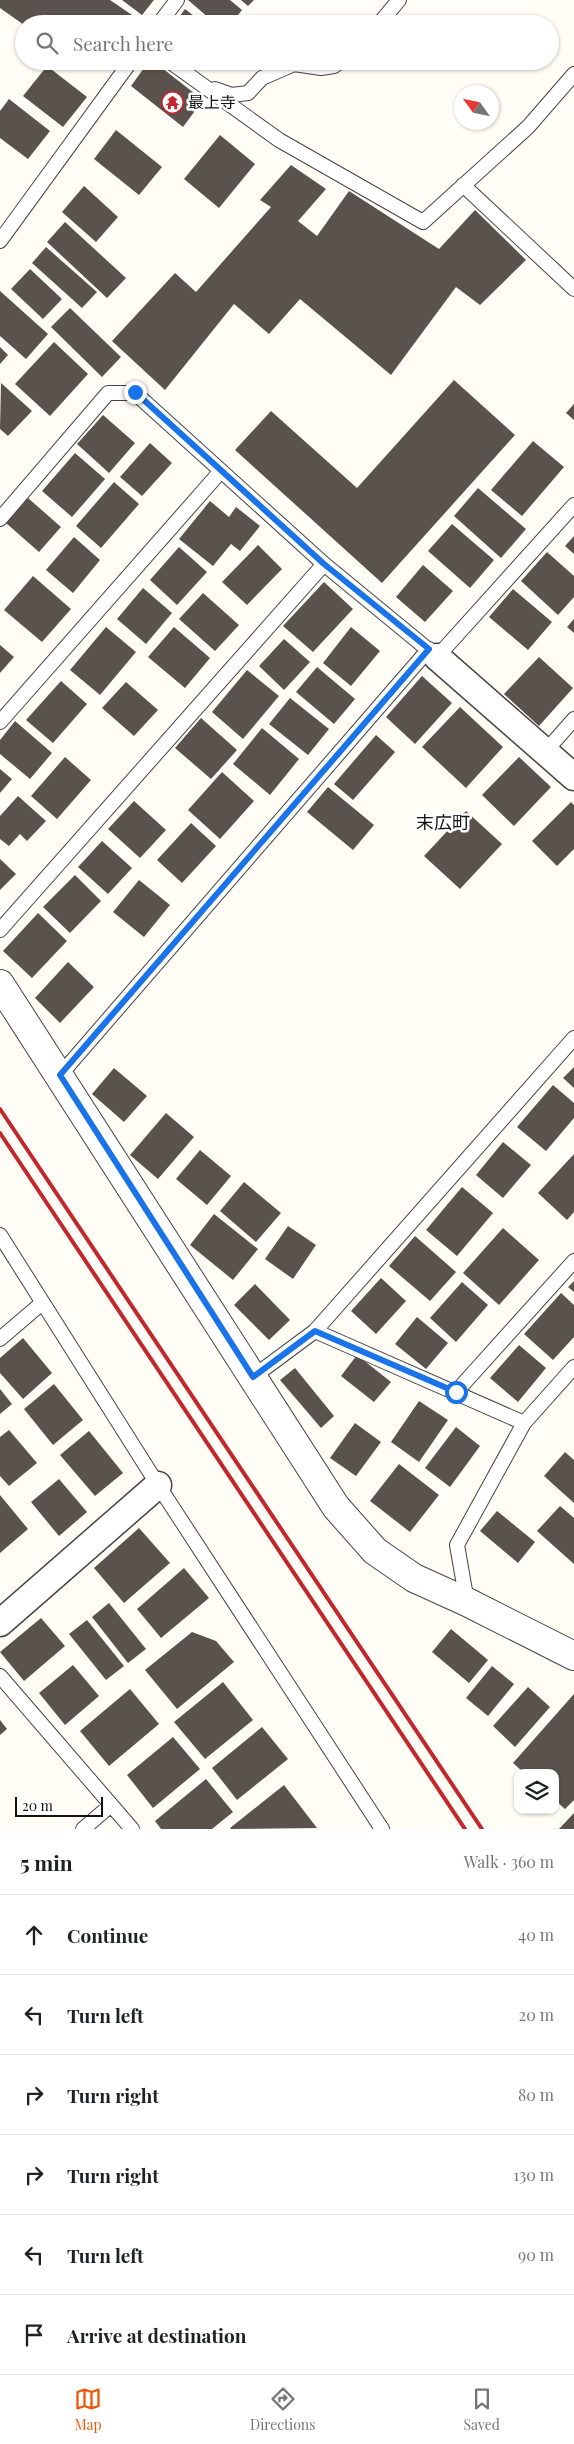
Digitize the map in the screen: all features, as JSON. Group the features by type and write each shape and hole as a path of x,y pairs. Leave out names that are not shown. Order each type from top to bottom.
{"street":[{"path":"433,653 574,777"},
{"path":"0,984 336,1507 375,1551 414,1578 467,1602 574,1656"},
{"path":"0,1623 158,1485"}],"lane":[{"path":"166,15 177,0"},
{"path":"386,15 399,0"},
{"path":"0,242 124,70"},
{"path":"181,70 279,140 424,222 528,127 574,74"},
{"path":"198,82 232,95 248,93 262,78 280,70"},
{"path":"463,186 574,289"},
{"path":"0,519 108,394 135,392 324,564 433,653"},
{"path":"0,722 221,471"},
{"path":"60,1075 433,653 574,505"},
{"path":"0,930 324,564"},
{"path":"545,752 574,719"},
{"path":"253,1377 315,1331 574,1038"},
{"path":"0,1235 158,1485 382,1829"},
{"path":"456,1392 574,1261"},
{"path":"0,1339 42,1303"},
{"path":"315,1331 524,1423"},
{"path":"467,1602 457,1545 524,1423 574,1367"},
{"path":"0,1676 132,1829"},
{"path":"83,1829 111,1805"}],"building":[{"path":"0,0 110,0 132,15 15,15 15,19 0,8"},
{"path":"122,0 154,0 142,15"},
{"path":"188,0 230,0 242,10 238,15 206,15"},
{"path":"241,0 254,0 248,6"},
{"path":"185,9 193,15 181,15"},
{"path":"44,70 52,70 87,97 63,127 23,96"},
{"path":"143,70 165,70 203,100 183,127 131,86"},
{"path":"9,99 50,131 28,159 0,138 0,111"},
{"path":"116,130 162,167 139,195 94,159"},
{"path":"220,135 255,164 219,208 184,179"},
{"path":"291,165 326,189 298,221 317,236 349,191 439,249 475,210 526,260 480,305 456,287 391,375 300,299 269,334 234,304 165,390 112,341 175,273 196,292 271,207 260,200"},
{"path":"84,186 118,217 96,242 62,212"},
{"path":"65,222 126,278 107,298 47,242"},
{"path":"46,247 97,292 82,308 32,263"},
{"path":"30,269 62,299 43,319 11,289"},
{"path":"0,291 48,334 26,359 0,336"},
{"path":"70,308 121,357 102,377 51,327"},
{"path":"54,342 88,374 50,416 15,384"},
{"path":"0,347 8,355 0,364"},
{"path":"454,380 515,435 382,583 235,450 271,411 357,488"},
{"path":"1,383 32,411 8,436 0,429"},
{"path":"574,404 574,420 566,413"},
{"path":"103,415 135,443 109,473 77,444"},
{"path":"533,441 564,467 522,516 491,490"},
{"path":"150,443 172,463 142,496 120,477"},
{"path":"75,453 105,479 72,517 42,491"},
{"path":"114,482 139,504 101,548 76,526"},
{"path":"478,488 526,529 501,558 454,516"},
{"path":"28,498 61,527 39,552 6,523"},
{"path":"210,501 229,517 236,507 260,526 240,551 231,544 213,566 179,539"},
{"path":"452,524 494,560 470,588 428,551"},
{"path":"574,536 574,554 565,546"},
{"path":"74,537 100,560 73,593 46,570"},
{"path":"258,545 282,569 247,605 222,582"},
{"path":"179,547 207,572 177,605 150,580"},
{"path":"547,552 574,576 574,597 558,615 521,581"},
{"path":"423,565 453,591 425,622 396,597"},
{"path":"33,576 71,609 42,642 4,610"},
{"path":"324,582 353,609 313,652 283,626"},
{"path":"143,588 172,613 146,644 117,619"},
{"path":"513,589 552,622 528,650 489,617"},
{"path":"203,593 239,625 215,651 179,619"},
{"path":"574,619 574,633 567,627"},
{"path":"106,627 136,652 100,695 70,670"},
{"path":"174,627 210,658 185,688 148,657"},
{"path":"351,627 380,651 351,686 323,663"},
{"path":"284,639 310,662 284,690 259,666"},
{"path":"0,645 14,657 0,673"},
{"path":"539,657 573,688 539,726 504,694"},
{"path":"317,667 355,699 334,724 296,692"},
{"path":"247,670 279,696 243,739 212,712"},
{"path":"422,676 452,703 415,744 386,717"},
{"path":"61,681 87,704 53,743 26,720"},
{"path":"126,682 158,710 134,736 102,708"},
{"path":"290,698 329,729 308,755 269,724"},
{"path":"460,707 503,747 466,788 422,747"},
{"path":"201,718 237,750 211,779 175,748"},
{"path":"15,721 52,753 30,779 0,754 0,740"},
{"path":"262,728 299,759 270,795 233,764"},
{"path":"376,735 395,752 353,800 334,784"},
{"path":"65,757 91,780 57,819 31,796"},
{"path":"519,757 551,787 514,826 482,795"},
{"path":"0,769 12,779 0,793"},
{"path":"222,772 254,801 220,839 188,810"},
{"path":"328,787 374,825 353,850 307,812"},
{"path":"18,796 46,821 27,841 20,834 9,846 0,839 0,816"},
{"path":"134,801 166,830 140,858 108,829"},
{"path":"571,802 574,805 574,849 557,866 532,841"},
{"path":"466,811 502,844 460,889 424,856"},
{"path":"191,823 216,846 182,883 157,860"},
{"path":"102,841 132,868 108,894 78,867"},
{"path":"0,859 16,874 0,890"},
{"path":"75,875 101,901 70,933 43,907"},
{"path":"139,880 170,905 144,937 113,912"},
{"path":"38,913 67,941 32,978 3,951"},
{"path":"68,962 94,987 60,1023 35,998"},
{"path":"574,1067 574,1088 563,1078"},
{"path":"114,1068 147,1096 124,1122 92,1094"},
{"path":"553,1085 574,1103 574,1118 546,1151 517,1127"},
{"path":"166,1113 194,1137 158,1179 130,1155"},
{"path":"503,1142 531,1165 503,1198 476,1175"},
{"path":"200,1150 231,1176 207,1205 176,1179"},
{"path":"574,1154 574,1212 567,1220 538,1193"},
{"path":"244,1182 281,1213 256,1242 220,1211"},
{"path":"462,1187 493,1213 457,1256 426,1230"},
{"path":"214,1214 258,1249 233,1280 190,1245"},
{"path":"288,1226 316,1245 293,1279 265,1259"},
{"path":"503,1228 539,1260 499,1305 463,1273"},
{"path":"415,1236 456,1272 430,1301 389,1266"},
{"path":"381,1278 406,1301 376,1334 351,1311"},
{"path":"574,1281 574,1292 568,1287"},
{"path":"462,1282 488,1305 456,1342 430,1318"},
{"path":"255,1284 290,1320 269,1340 234,1305"},
{"path":"561,1293 574,1305 574,1337 553,1360 524,1334"},
{"path":"417,1317 448,1343 426,1369 395,1344"},
{"path":"23,1338 52,1373 23,1399 0,1373 0,1358"},
{"path":"519,1345 546,1368 518,1402 490,1378"},
{"path":"357,1355 391,1382 374,1402 341,1376"},
{"path":"295,1368 334,1416 321,1428 280,1380"},
{"path":"54,1384 83,1420 53,1445 24,1409"},
{"path":"0,1389 12,1404 0,1414"},
{"path":"419,1401 448,1420 419,1462 391,1442"},
{"path":"355,1423 381,1442 356,1476 330,1458"},
{"path":"456,1427 480,1446 450,1487 425,1468"},
{"path":"9,1430 37,1463 9,1486 0,1476 0,1437"},
{"path":"89,1431 123,1473 95,1496 60,1455"},
{"path":"565,1452 574,1460 574,1503 544,1476"},
{"path":"399,1464 439,1495 410,1532 370,1501"},
{"path":"59,1479 87,1512 59,1536 31,1502"},
{"path":"0,1495 28,1529 0,1553"},
{"path":"560,1506 574,1518 574,1564 537,1531"},
{"path":"497,1511 535,1542 518,1563 480,1531"},
{"path":"139,1528 170,1563 124,1603 94,1568"},
{"path":"184,1568 209,1598 161,1638 137,1609"},
{"path":"109,1603 146,1649 128,1663 92,1617"},
{"path":"41,1618 65,1646 24,1681 0,1652"},
{"path":"87,1620 124,1666 106,1680 69,1634"},
{"path":"451,1629 488,1660 469,1683 432,1652"},
{"path":"192,1632 216,1641 234,1662 177,1709 145,1670"},
{"path":"73,1665 99,1696 65,1725 39,1693"},
{"path":"492,1666 514,1684 488,1716 466,1698"},
{"path":"223,1682 253,1720 205,1759 174,1722"},
{"path":"528,1687 550,1707 515,1747 493,1726"},
{"path":"130,1689 159,1724 109,1766 80,1731"},
{"path":"574,1694 574,1800 565,1809 559,1804 559,1769 520,1769 513,1763"},
{"path":"0,1720 7,1729 0,1735"},
{"path":"262,1727 288,1759 237,1800 212,1768"},
{"path":"173,1737 200,1769 153,1808 127,1775"},
{"path":"206,1779 233,1812 212,1829 161,1829 155,1821"},
{"path":"284,1785 317,1828 230,1828"},
{"path":"574,1813 574,1829 559,1829"}],"railway":[{"path":"0,1109 482,1829"},
{"path":"0,1133 465,1829"}],"place":[{"name":"最上寺","path":"172,102"}],"district":[{"name":"末広町","path":"443,823"}],"route":[{"path":"135,392 324,564 429,649 60,1075 253,1377 315,1331 456,1392"}]}
